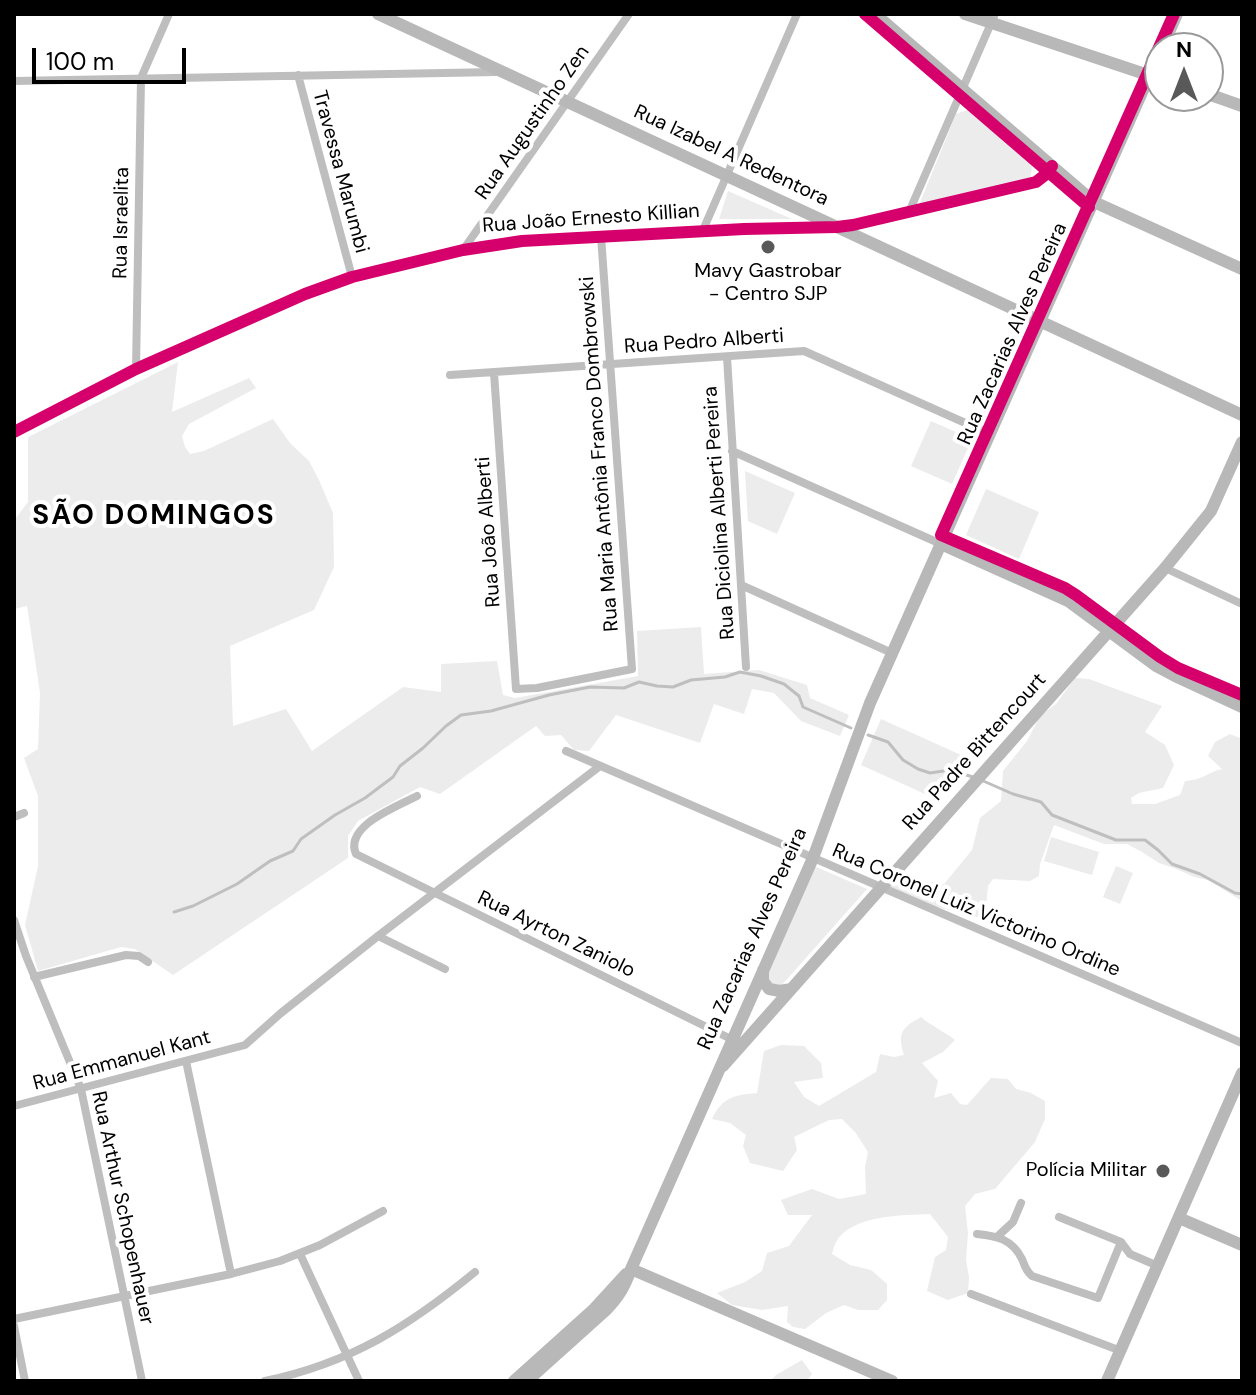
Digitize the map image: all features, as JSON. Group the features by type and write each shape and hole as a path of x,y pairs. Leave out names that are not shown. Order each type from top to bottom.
{"main road":[{"path":"875,14 1094,202 1242,269"},
{"path":"965,14 994,18 1144,73"},
{"name":"Rua Izabel A Redentora","path":"383,15 1242,415"},
{"name":"Rua Zacarias Alves Pereira","path":"737,1042 751,994 813,858 867,711 892,653 1094,202 1144,100"},
{"name":"Rua Padre Bittencourt","path":"716,1074 737,1042 774,1008 1165,568 1211,511 1242,442"},
{"path":"941,544 1054,594 1082,610 1165,671 1242,707"},
{"path":"763,967 763,981 769,989 791,989"},
{"path":"751,994 767,994 774,1008"},
{"path":"1107,1381 1242,1073"},
{"name":"Rua Zacarias Alves Pereira","path":"527,1381 616,1300 626,1285 716,1074"},
{"path":"1179,1218 1242,1245"},
{"path":"631,1269 892,1381"},
{"name":"Rua Zacarias Alves Pereira","path":"514,1381 593,1310 631,1269"}],"street":[{"path":"141,78 169,14"},
{"name":"Rua Augustinho Zen","path":"463,250 629,14"},
{"path":"703,230 797,14"},
{"path":"909,212 994,18"},
{"path":"14,81 501,71"},
{"name":"Travessa Marumbi","path":"298,75 352,277"},
{"name":"Rua Israelita","path":"136,369 141,78"},
{"name":"Rua João Ernesto Killian","path":"14,432 136,369 305,294 352,277 463,250 522,241 703,230 837,227 1036,182 1052,166"},
{"name":"Rua Maria Antônia Franco Dombrowski","path":"516,689 537,688 632,669 601,236"},
{"name":"Rua Pedro Alberti","path":"450,375 804,351 990,434"},
{"name":"Rua Diciolina Alberti Pereira","path":"727,357 746,667"},
{"name":"Rua João Alberti","path":"494,373 516,689"},
{"path":"732,451 941,544"},
{"path":"1165,568 1242,604"},
{"path":"741,585 892,653"},
{"name":"Rua Coronel Luiz Victorino Ordine","path":"566,751 1242,1043"},
{"path":"445,969 378,936 600,766"},
{"name":"Rua Ayrton Zaniolo","path":"417,796 380,815 359,832 352,846 356,854 737,1042"},
{"path":"14,817 24,813"},
{"name":"Rua Arthur Schopenhauer","path":"14,920 22,958 34,977 81,1089 142,1381"},
{"name":"Rua Emmanuel Kant","path":"14,1106 238,1048 251,1041 281,1013 378,936"},
{"path":"34,977 126,955 139,956 148,962"},
{"path":"186,1061 231,1274"},
{"path":"998,1236 1013,1222 1021,1203"},
{"path":"14,1319 231,1274 300,1254 383,1211"},
{"path":"1059,1217 1121,1242 1130,1254 1158,1266"},
{"path":"977,1234 998,1236 1017,1251 1026,1271 1032,1276 1098,1298 1121,1242"},
{"path":"300,1254 359,1381"},
{"path":"265,1381 309,1370 347,1355 407,1324 475,1272"},
{"path":"971,1294 1121,1351"},
{"path":"14,1326 25,1381"}],"shaded area":[{"path":"970,109 1033,163 1030,178 919,205 956,114"},
{"path":"728,191 792,219 719,219"},
{"path":"178,362 172,412 249,378 256,388 189,424 182,436 190,454 204,451 273,419 290,443 309,461 333,513 334,567 314,610 230,646 233,726 286,709 312,751 403,687 441,692 441,664 497,661 503,695 515,698 638,676 637,631 701,627 704,674 759,670 807,685 810,698 849,715 840,736 801,721 774,693 752,689 744,714 714,704 700,743 616,715 589,751 574,750 561,735 545,736 536,726 440,794 420,787 358,821 348,836 348,858 173,975 135,949 121,947 38,971 25,925 38,866 38,796 24,758 38,749 40,693 27,606 14,609 16,518 28,502 28,437"},
{"path":"931,421 972,439 952,484 911,466"},
{"path":"745,471 795,493 777,534 748,521"},
{"path":"986,489 1039,512 1019,559 966,535"},
{"path":"1075,678 1089,679 1162,706 1145,732 1165,745 1174,765 1163,788 1139,793 1131,798 1132,804 1155,804 1180,795 1185,781 1222,769 1208,756 1215,742 1230,734 1242,739 1242,901 1208,880 1159,863 1127,844 1104,844 1054,825 1040,864 1039,876 1030,881 993,879 988,886 986,907 977,917 933,906 889,887 898,869 919,880 944,884 972,850 980,818 1001,801 1003,771 1027,741 1040,716 1056,704"},
{"path":"881,719 970,759 936,799 861,765"},
{"path":"1051,837 1099,852 1092,875 1044,861"},
{"path":"814,866 867,889 781,986 772,985 767,976"},
{"path":"1116,866 1133,873 1120,904 1103,897"},
{"path":"921,1017 955,1040 943,1052 922,1063 938,1081 934,1098 951,1093 960,1104 967,1105 991,1078 1008,1079 1016,1089 1045,1101 1045,1119 1035,1142 995,1189 975,1194 965,1206 968,1293 948,1300 927,1291 935,1257 946,1250 948,1237 930,1214 906,1215 878,1218 853,1226 843,1233 833,1250 832,1254 850,1265 871,1270 887,1284 887,1300 878,1310 858,1310 844,1305 826,1313 805,1329 793,1327 787,1322 788,1306 762,1310 732,1305 717,1293 745,1282 762,1271 767,1253 789,1246 812,1215 788,1215 781,1200 812,1189 839,1199 866,1194 868,1152 842,1119 829,1120 794,1137 797,1150 783,1171 750,1163 743,1146 746,1135 730,1123 712,1119 716,1112 730,1098 757,1093 764,1051 781,1045 804,1046 821,1063 823,1078 794,1082 804,1097 819,1106 876,1072 880,1054 894,1057 904,1055 901,1036 909,1024"},
{"path":"802,1360 812,1374 807,1381 770,1381 776,1375"}],"waterway":[{"path":"174,912 237,884 270,861 293,851 301,839 393,777 400,766 461,715 491,711 590,687 624,688 639,682 673,687 691,680 725,677 740,672 784,684 799,696 803,707 851,728"},
{"path":"868,735 888,742 903,760 918,769 930,773 950,770 973,777"},
{"path":"981,780 1041,802 1052,815 1116,840 1145,840 1172,864 1242,894"}],"cycle path":[{"path":"865,14 1089,207"},
{"path":"1174,14 941,535 1065,588 1178,668 1242,695"},
{"path":"14,432 136,369 305,294 352,277 463,250 522,241 853,225 1036,182 1052,166"}],"place":[{"name":"Mavy Gastrobar - Centro SJP","path":"768,247"},
{"name":"Polícia Militar","path":"1163,1171"}],"district":[{"name":"SÃO DOMINGOS","path":"154,517"}]}
